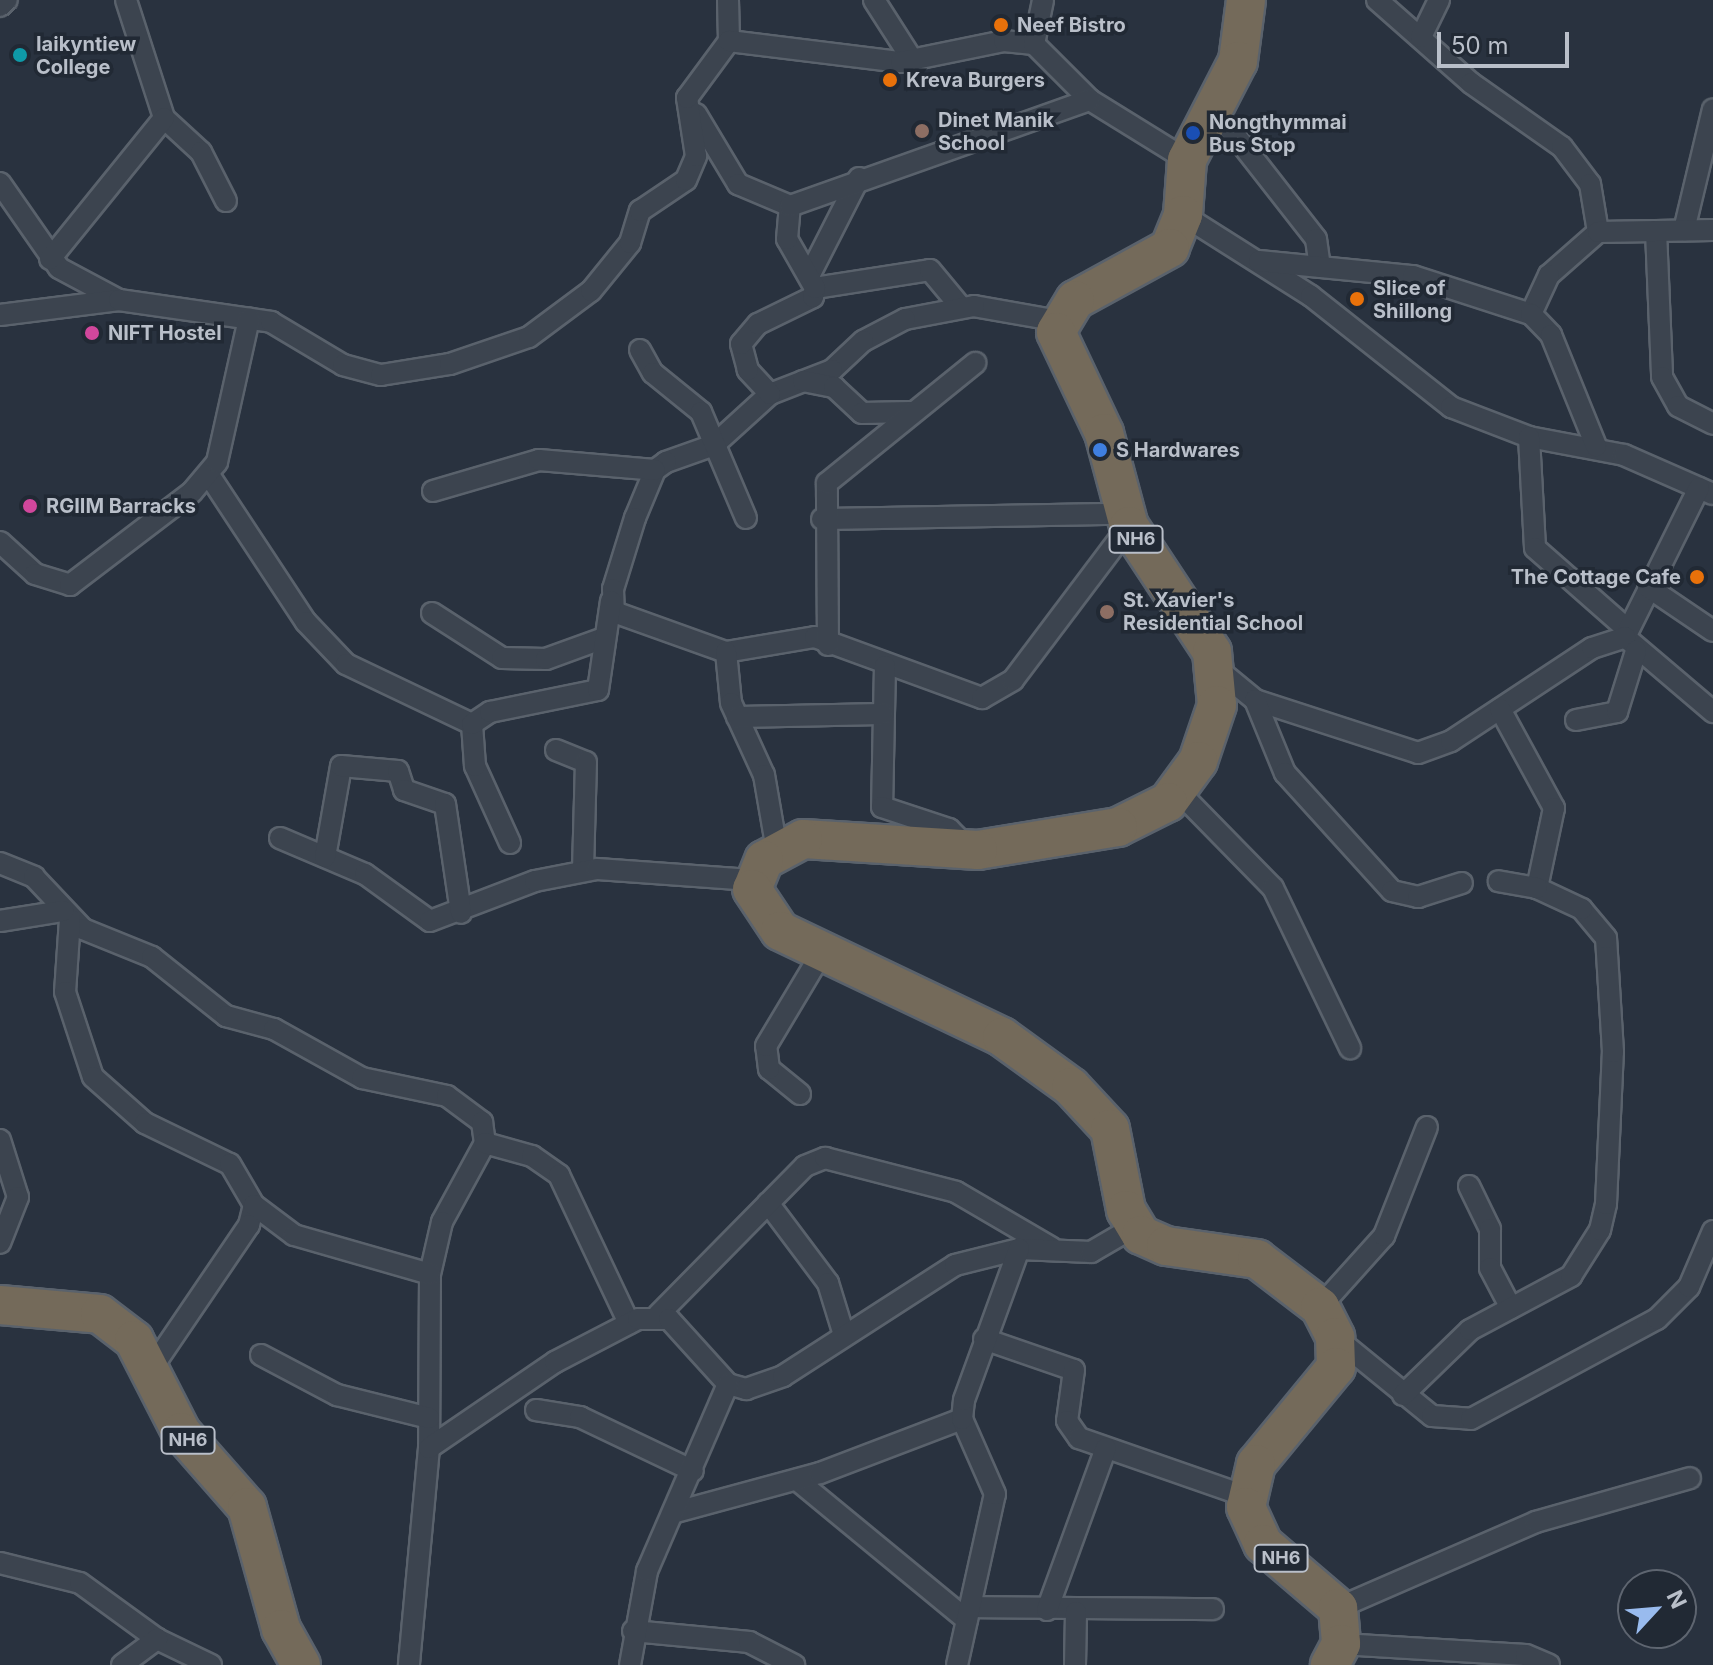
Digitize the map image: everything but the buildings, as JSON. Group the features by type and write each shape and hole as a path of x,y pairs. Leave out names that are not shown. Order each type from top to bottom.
{"highway":[{"path":"1059,321 1091,290 1157,262 1183,215 1187,160 1216,111 1238,61 1246,0"},
{"name":"NH6","path":"1059,321 1061,348 1104,433 1126,520 1199,625 1215,667 1214,723 1179,792"},
{"path":"1179,792 1118,827 967,850 843,838 803,839 777,850 752,880 765,916 821,954 1002,1037 1071,1087 1110,1129 1134,1227 1166,1246 1257,1259 1328,1322 1329,1381 1256,1464 1246,1496"},
{"name":"NH6","path":"0,1305 100,1314 128,1334 151,1369 181,1432 247,1507 281,1629 301,1665"},
{"name":"NH6","path":"1246,1496 1263,1544 1335,1649"}],"street":[{"path":"0,6 7,0"},
{"path":"126,0 164,118 201,152 226,201"},
{"path":"0,315 119,300 249,319 292,329 343,365 381,375 450,364 529,337 581,302 621,258 640,211 686,180 696,156 687,98 729,41 728,0"},
{"path":"874,0 913,61"},
{"path":"1034,44 1043,0"},
{"path":"1377,0 1576,162 1597,208 1598,232"},
{"path":"1421,37 1439,0"},
{"path":"729,41 913,61 1004,41 1034,44 1090,100 1187,160"},
{"path":"687,98 738,184 790,206 859,178 1090,100"},
{"path":"1684,230 1713,109"},
{"path":"1216,111 1316,239 1320,267"},
{"path":"50,259 164,118"},
{"path":"812,282 859,178"},
{"path":"0,183 50,259 119,300"},
{"path":"770,394 748,370 741,344 758,324 813,297 812,282 787,239 790,206"},
{"path":"1183,215 1258,261 1451,407 1529,437 1596,446 1706,491 1648,587 1629,639 1617,712 1576,720"},
{"path":"1531,314 1549,275 1598,232 1713,230"},
{"path":"1656,231 1662,377 1678,406 1713,424"},
{"path":"1258,261 1446,283 1531,314 1551,335 1596,446"},
{"path":"812,282 930,270 960,306"},
{"path":"433,491 539,460 655,470 714,445 770,394 832,370 885,328 960,306 1059,321"},
{"path":"0,542 35,574 70,585 209,475 249,319"},
{"path":"640,350 653,373 701,412 746,518"},
{"path":"828,645 822,519 833,473 975,363"},
{"path":"803,381 834,387 862,413 911,412"},
{"path":"1529,437 1535,548 1629,639 1713,712"},
{"path":"472,724 490,712 591,695 599,683 601,639 611,601 655,470"},
{"path":"209,475 306,622 346,664 472,724"},
{"path":"822,519 1126,520"},
{"path":"611,601 625,620 726,652 802,635 958,694 1002,691 1126,520"},
{"path":"1648,587 1713,631"},
{"path":"432,613 502,658 546,659 601,639"},
{"path":"1215,667 1255,700 1418,753 1500,709 1592,648 1629,639"},
{"path":"726,652 737,717 764,775 777,850"},
{"path":"885,666 882,807 955,832 967,850"},
{"path":"1255,700 1285,773 1392,891 1418,897 1462,883"},
{"path":"1500,709 1554,808 1537,888"},
{"path":"737,717 883,714"},
{"path":"472,724 475,766 510,843"},
{"path":"556,750 586,762 583,871"},
{"path":"325,857 341,766 398,771 404,790 445,804 461,913"},
{"path":"1179,792 1273,888 1350,1048"},
{"path":"280,838 384,885 430,921 461,913 535,881 583,871 752,880"},
{"path":"0,863 34,877 67,915 152,957 226,1016 274,1029 362,1078 471,1108 485,1143"},
{"path":"1403,1395 1434,1358 1511,1308 1571,1276 1588,1255 1600,1230 1608,1176 1612,965 1606,938 1582,909 1537,888 1499,881"},
{"path":"0,921 67,915"},
{"path":"67,915 65,992 93,1077 145,1123 230,1164 254,1205 294,1235 430,1274"},
{"path":"800,1094 769,1069 766,1046 821,954"},
{"path":"1427,1127 1384,1236 1328,1322 1403,1395 1432,1416 1471,1419 1632,1335 1676,1304 1713,1231"},
{"path":"0,1140 18,1197 0,1243"},
{"path":"409,1665 429,1448 430,1274 442,1222 485,1143"},
{"path":"485,1143 532,1156 559,1175 629,1323"},
{"path":"429,1448 555,1362 629,1323 658,1315 768,1203 825,1158 956,1192 1052,1248"},
{"path":"1469,1186 1490,1229 1490,1268 1511,1308"},
{"path":"768,1203 828,1283 844,1335"},
{"path":"151,1369 249,1225 254,1205"},
{"path":"658,1315 681,1329 728,1384 761,1385 844,1335 931,1276 1019,1249 1091,1252 1134,1227"},
{"path":"957,1665 995,1494 962,1419 984,1339 1019,1249"},
{"path":"984,1339 1074,1370 1069,1428 1106,1448 1246,1496"},
{"path":"261,1355 337,1395 429,1418"},
{"path":"630,1665 633,1631 647,1571 676,1512 728,1384"},
{"path":"536,1410 580,1417 693,1471"},
{"path":"676,1512 797,1480 962,1419"},
{"path":"1047,1610 1106,1448"},
{"path":"1335,1649 1536,1522 1690,1478"},
{"path":"797,1480 968,1614 1213,1609"},
{"path":"0,1563 80,1583 157,1639 211,1665"},
{"path":"1075,1665 1076,1612"},
{"path":"633,1631 749,1642 794,1665"},
{"path":"122,1665 157,1639"},
{"path":"1335,1649 1423,1657 1526,1655 1549,1665"}],"place":[{"name":"Neef Bistro","path":"1001,25"},
{"name":"Iaikyntiew College","path":"20,55"},
{"name":"Kreva Burgers","path":"890,80"},
{"name":"Dinet Manik School","path":"922,131"},
{"name":"Nongthymmai Bus Stop","path":"1193,133"},
{"name":"Slice of Shillong","path":"1357,299"},
{"name":"NIFT Hostel","path":"92,333"},
{"name":"S Hardwares","path":"1100,450"},
{"name":"RGIIM Barracks","path":"30,506"},
{"name":"The Cottage Cafe","path":"1697,577"},
{"name":"St. Xavier's Residential School","path":"1107,612"}]}
